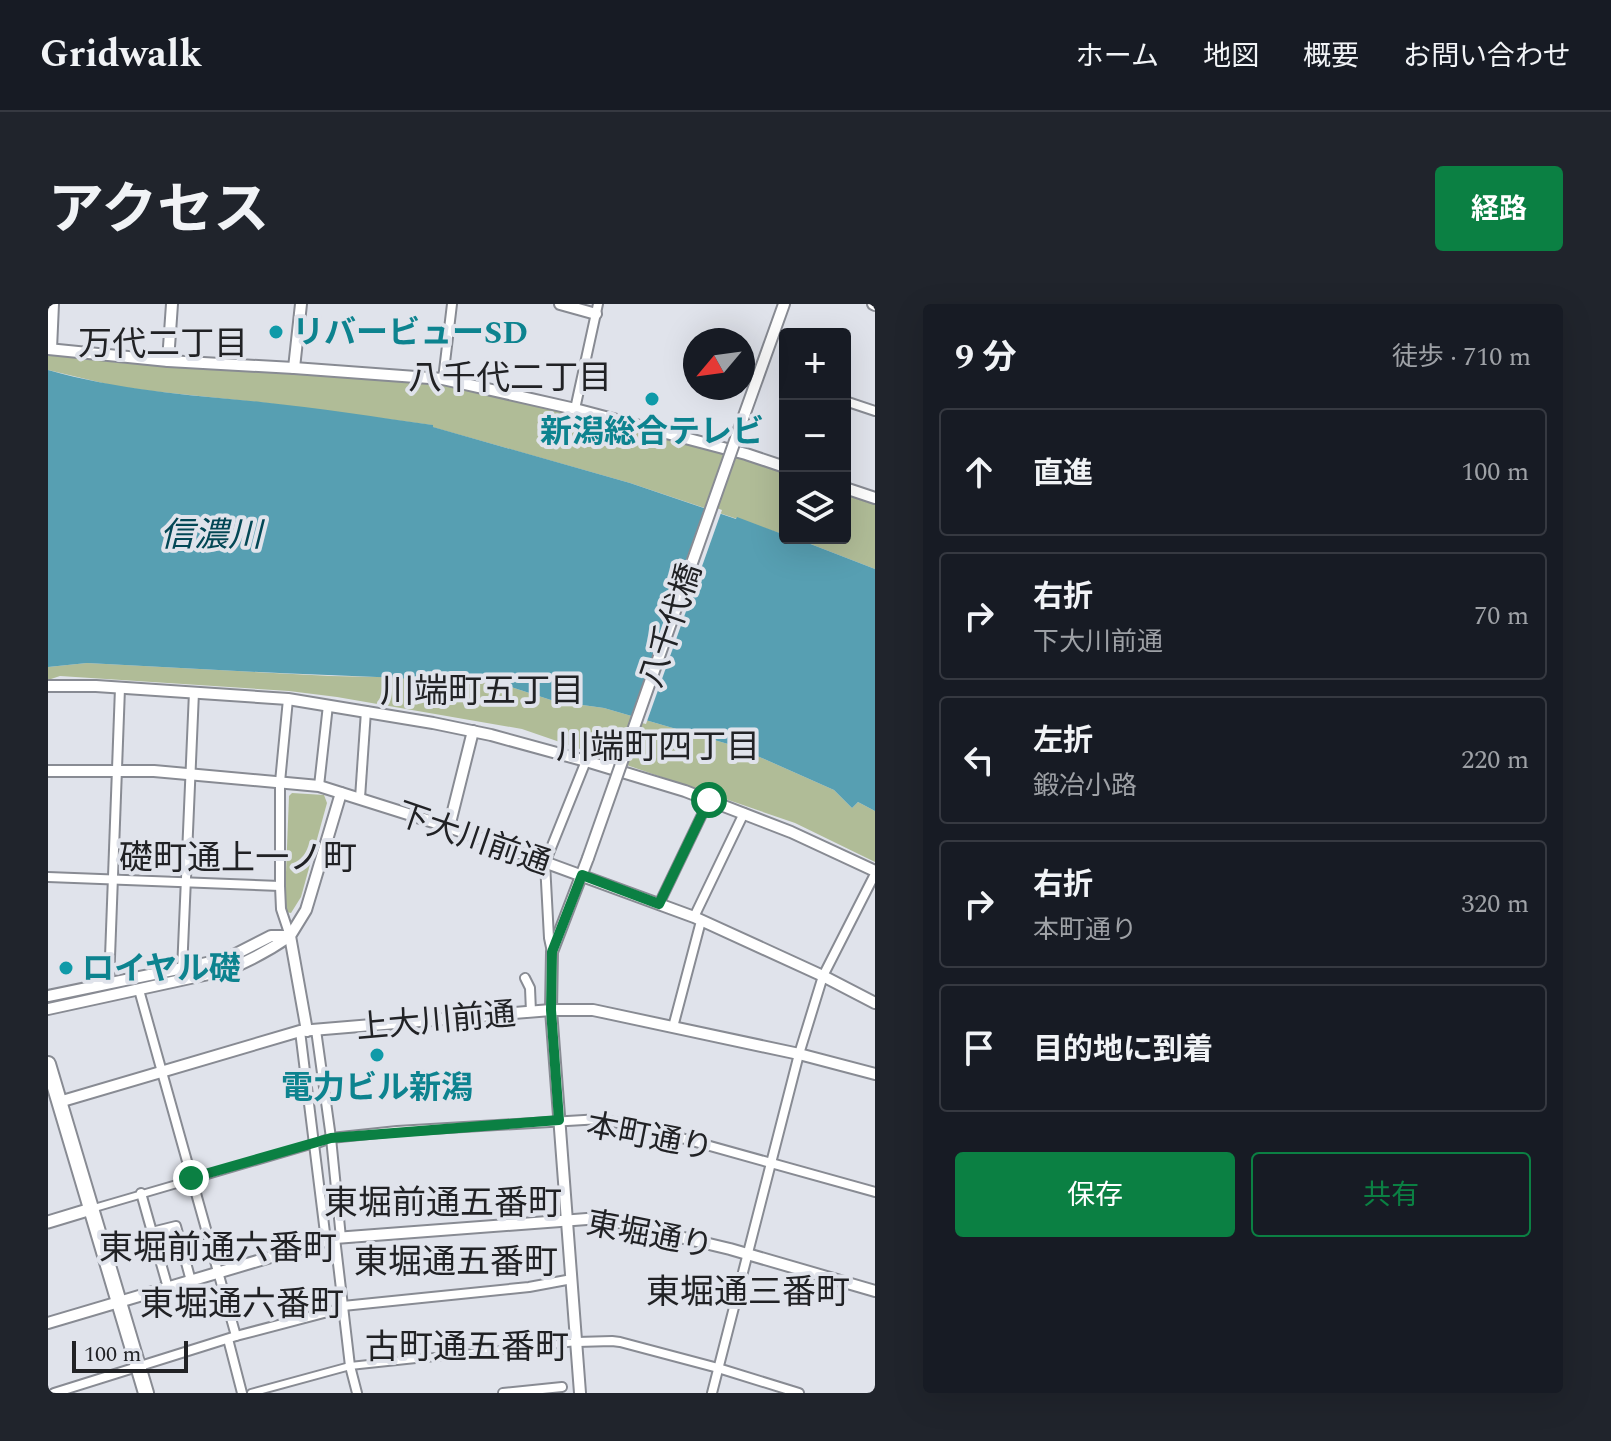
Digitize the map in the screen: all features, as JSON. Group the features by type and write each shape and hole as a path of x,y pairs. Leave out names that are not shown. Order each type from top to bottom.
{"highway":[{"path":"48,1064 54,1104 91,1209 146,1393"}],"main road":[{"name":"本町通り","path":"48,1222 91,1209"}],"street":[{"path":"53,304 49,349 168,361 443,379 575,409 779,465"},
{"path":"168,361 172,304"},
{"path":"294,368 301,304"},
{"path":"443,379 452,304"},
{"path":"560,304 597,309 575,409"},
{"name":"八千代橋","path":"552,952 784,304"},
{"path":"851,403 875,411"},
{"path":"851,490 875,498"},
{"path":"48,686 288,699 473,731 586,761 709,800 791,832 875,873 823,976 799,1054 712,1393"},
{"path":"109,984 120,688"},
{"path":"182,974 194,692"},
{"path":"288,699 280,782 281,909 290,936 331,1138 334,1239"},
{"path":"319,786 328,705"},
{"path":"360,798 366,711"},
{"path":"449,827 473,731"},
{"path":"580,1393 551,1010 552,952 545,863 586,761"},
{"name":"下大川前通","path":"48,771 117,770 190,774 319,786 449,827 698,919 875,1003"},
{"path":"48,996 236,966 275,947 290,936 306,910 341,793"},
{"path":"659,904 709,800"},
{"path":"673,1027 698,919 744,813"},
{"path":"48,877 280,886"},
{"path":"48,1009 139,990 182,974"},
{"path":"525,978 530,988 531,1012"},
{"path":"139,990 218,1273 242,1393"},
{"name":"上大川前通","path":"54,1104 308,1031 551,1010 593,1010 799,1054 875,1074"},
{"path":"308,1031 315,1144 334,1239 350,1366 357,1393"},
{"name":"本町通り","path":"91,1209 331,1138 601,1119 667,1134 875,1192"},
{"path":"141,1193 168,1288"},
{"name":"東堀通り","path":"48,1323 334,1239 600,1218 730,1249 875,1291"},
{"path":"152,1232 176,1226 191,1281"},
{"path":"54,1393 343,1307 529,1287 572,1279"},
{"path":"251,1393 350,1366 612,1341 799,1393"},
{"path":"503,1393 562,1387"}],"green space":[{"path":"48,354 120,363 243,368 432,382 479,390 679,439 779,470 779,533 630,483 432,425 115,386 48,370"},
{"path":"851,493 875,502 875,569 810,544 851,544"},
{"path":"87,663 331,676 473,679 487,675 502,684 554,701 604,708 735,746 834,790 852,808 858,802 875,811 875,862 795,823 522,729 289,691 60,676 48,680 48,667"},
{"path":"292,793 324,795 327,803 301,897 291,913 286,912 285,898 289,796"}],"water":[{"name":"信濃川","path":"48,370 154,391 433,425 737,517 779,533 779,544 810,544 875,569 875,811 858,802 852,808 834,790 735,746 604,708 554,701 502,684 487,675 432,680 87,663 48,667"}],"pier":[{"path":"706,504 722,510 646,724 630,720"}],"place":[{"name":"リバービューSD","path":"276,332"},
{"name":"新潟総合テレビ","path":"652,399"},
{"name":"ロイヤル礎","path":"66,968"},
{"name":"電力ビル新潟","path":"377,1055"}],"district":[{"name":"万代二丁目","path":"163,343"},
{"name":"八千代二丁目","path":"510,377"},
{"name":"川端町五丁目","path":"482,690"},
{"name":"川端町四丁目","path":"658,746"},
{"name":"礎町通上一ノ町","path":"238,857"},
{"name":"東堀前通五番町","path":"443,1202"},
{"name":"東堀前通六番町","path":"218,1247"},
{"name":"東堀通五番町","path":"456,1261"},
{"name":"東堀通三番町","path":"748,1291"},
{"name":"東堀通六番町","path":"242,1303"},
{"name":"古町通五番町","path":"467,1346"}],"route":[{"path":"191,1178 331,1138 559,1120 551,1010 552,952 582,875 659,904 709,800"}]}
